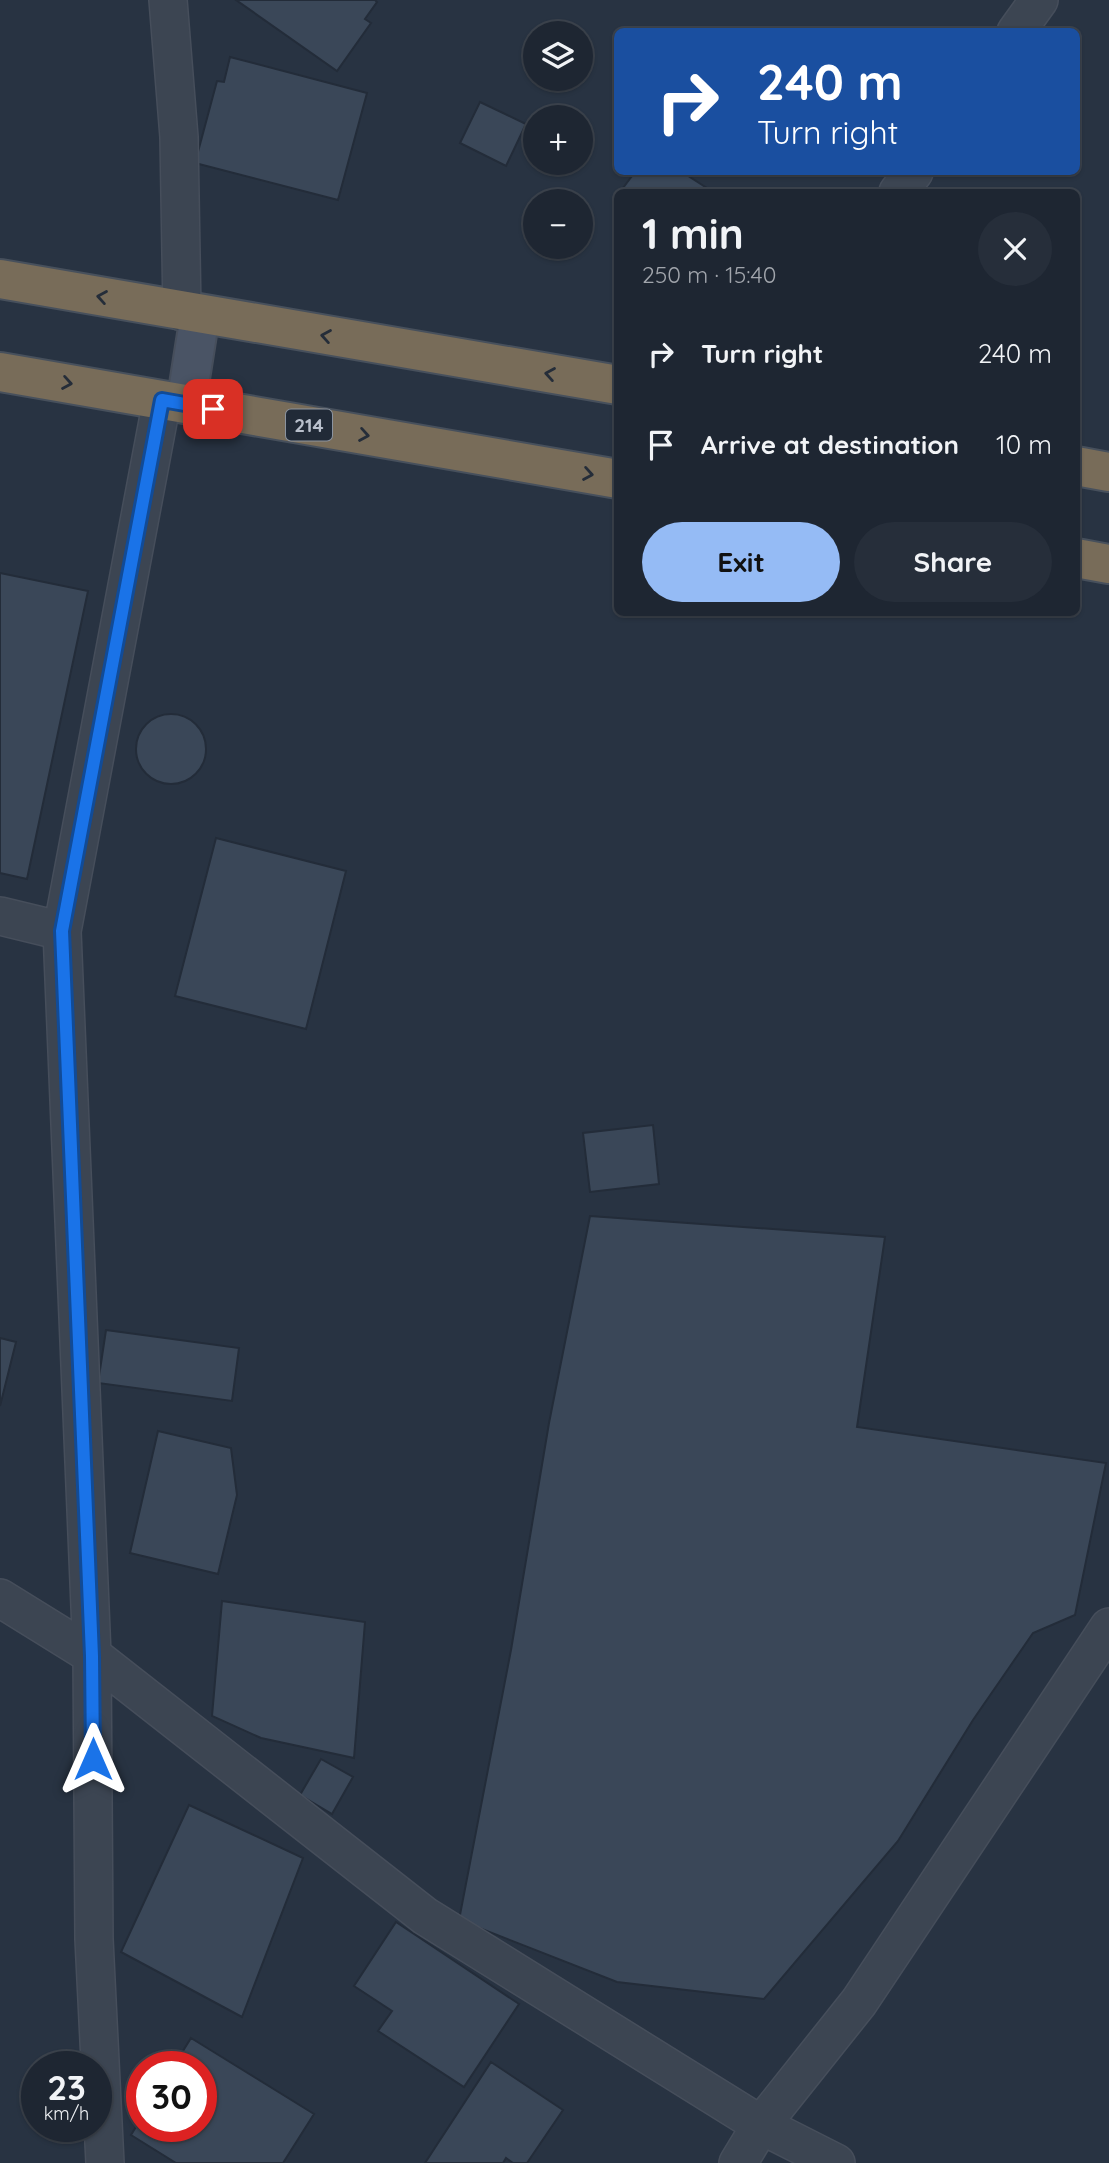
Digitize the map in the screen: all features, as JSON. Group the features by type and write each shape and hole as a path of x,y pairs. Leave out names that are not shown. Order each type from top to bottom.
{"highway":[{"path":"0,279 614,384"},
{"name":"214","path":"0,372 614,478"},
{"path":"1080,467 1109,472"},
{"path":"1080,559 1109,564"}],"street":[{"path":"105,2163 94,1939 92,1656 62,931 191,313 168,0"},
{"path":"1019,28 1039,0"},
{"path":"900,189 912,175"},
{"path":"0,916 62,931"},
{"path":"0,1598 92,1656 425,1916 761,2126 836,2163"},
{"path":"738,2163 761,2126 859,2001 1109,1627"}],"building":[{"path":"236,0 377,2 365,19 371,23 337,71"},
{"path":"230,57 367,93 338,200 195,163 217,81 224,82"},
{"path":"480,102 523,123 523,130 506,166 460,143"},
{"path":"633,175 687,175 708,189 622,189"},
{"path":"0,573 88,591 27,879 0,873"},
{"path":"164,714 178,714 191,720 200,729 206,749 204,762 196,774 178,784 164,784 151,778 142,769 136,756 136,742 142,729 151,720"},
{"path":"216,838 346,871 306,1029 175,996"},
{"path":"653,1125 659,1184 590,1192 583,1133"},
{"path":"590,1216 885,1237 857,1427 1106,1463 1075,1615 1033,1633 973,1720 898,1841 764,1999 617,1982 459,1920 511,1650 549,1423"},
{"path":"106,1330 239,1348 232,1401 98,1383"},
{"path":"0,1338 16,1342 0,1406"},
{"path":"158,1431 231,1448 237,1495 218,1574 130,1553"},
{"path":"222,1601 365,1622 354,1758 261,1738 212,1716"},
{"path":"321,1759 353,1777 332,1814 300,1795"},
{"path":"189,1805 303,1858 242,2017 121,1952"},
{"path":"396,1922 519,2004 464,2087 378,2031 392,2011 354,1986"},
{"path":"191,2038 212,2051 183,2051"},
{"path":"217,2054 314,2114 283,2163 176,2163 142,2142 217,2142"},
{"path":"491,2062 563,2110 527,2163 513,2163 506,2158 503,2163 425,2163"}],"route":[{"path":"93,1759 92,1656 62,931 162,400 213,409"}]}
